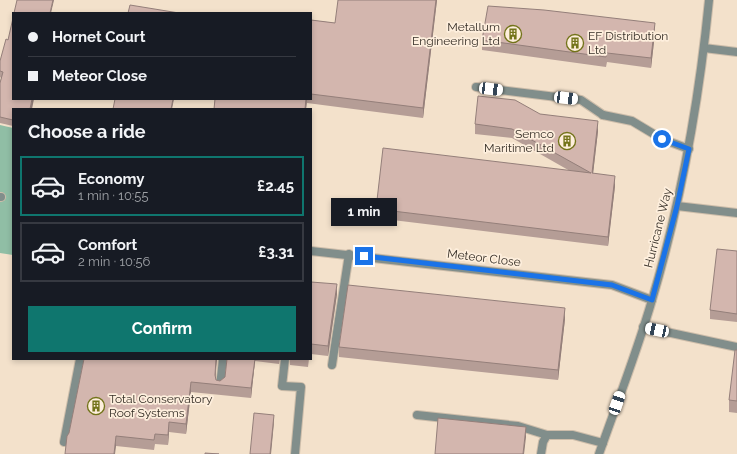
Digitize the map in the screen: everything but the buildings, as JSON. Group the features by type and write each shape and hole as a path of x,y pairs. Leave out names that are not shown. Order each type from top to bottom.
{"street":[{"name":"Hurricane Way","path":"599,454 652,300 677,206 689,149 704,48 709,0"},
{"path":"704,48 737,52"},
{"path":"476,87 581,100 603,115 632,121 662,139 689,149"},
{"path":"677,206 737,213"},
{"name":"Meteor Close","path":"312,251 349,254 612,285 652,300"},
{"path":"332,365 349,254"},
{"path":"643,327 737,347"},
{"path":"64,442 80,360"},
{"path":"220,386 223,360"},
{"path":"285,360 282,386 301,387 295,454"},
{"path":"417,415 518,426 547,435 573,435 603,443"},
{"path":"541,454 543,442 547,435"}],"green space":[{"path":"0,125 12,128 12,255 0,253"}],"place":[{"name":"Metallum Engineering Ltd","path":"513,34"},
{"name":"EF Distribution Ltd","path":"575,43"},
{"name":"Semco Maritime Ltd","path":"567,141"},
{"name":"Total Conservatory Roof Systems","path":"96,406"}],"route":[{"path":"364,256 612,285 652,300 677,206 689,149 662,139"}]}
